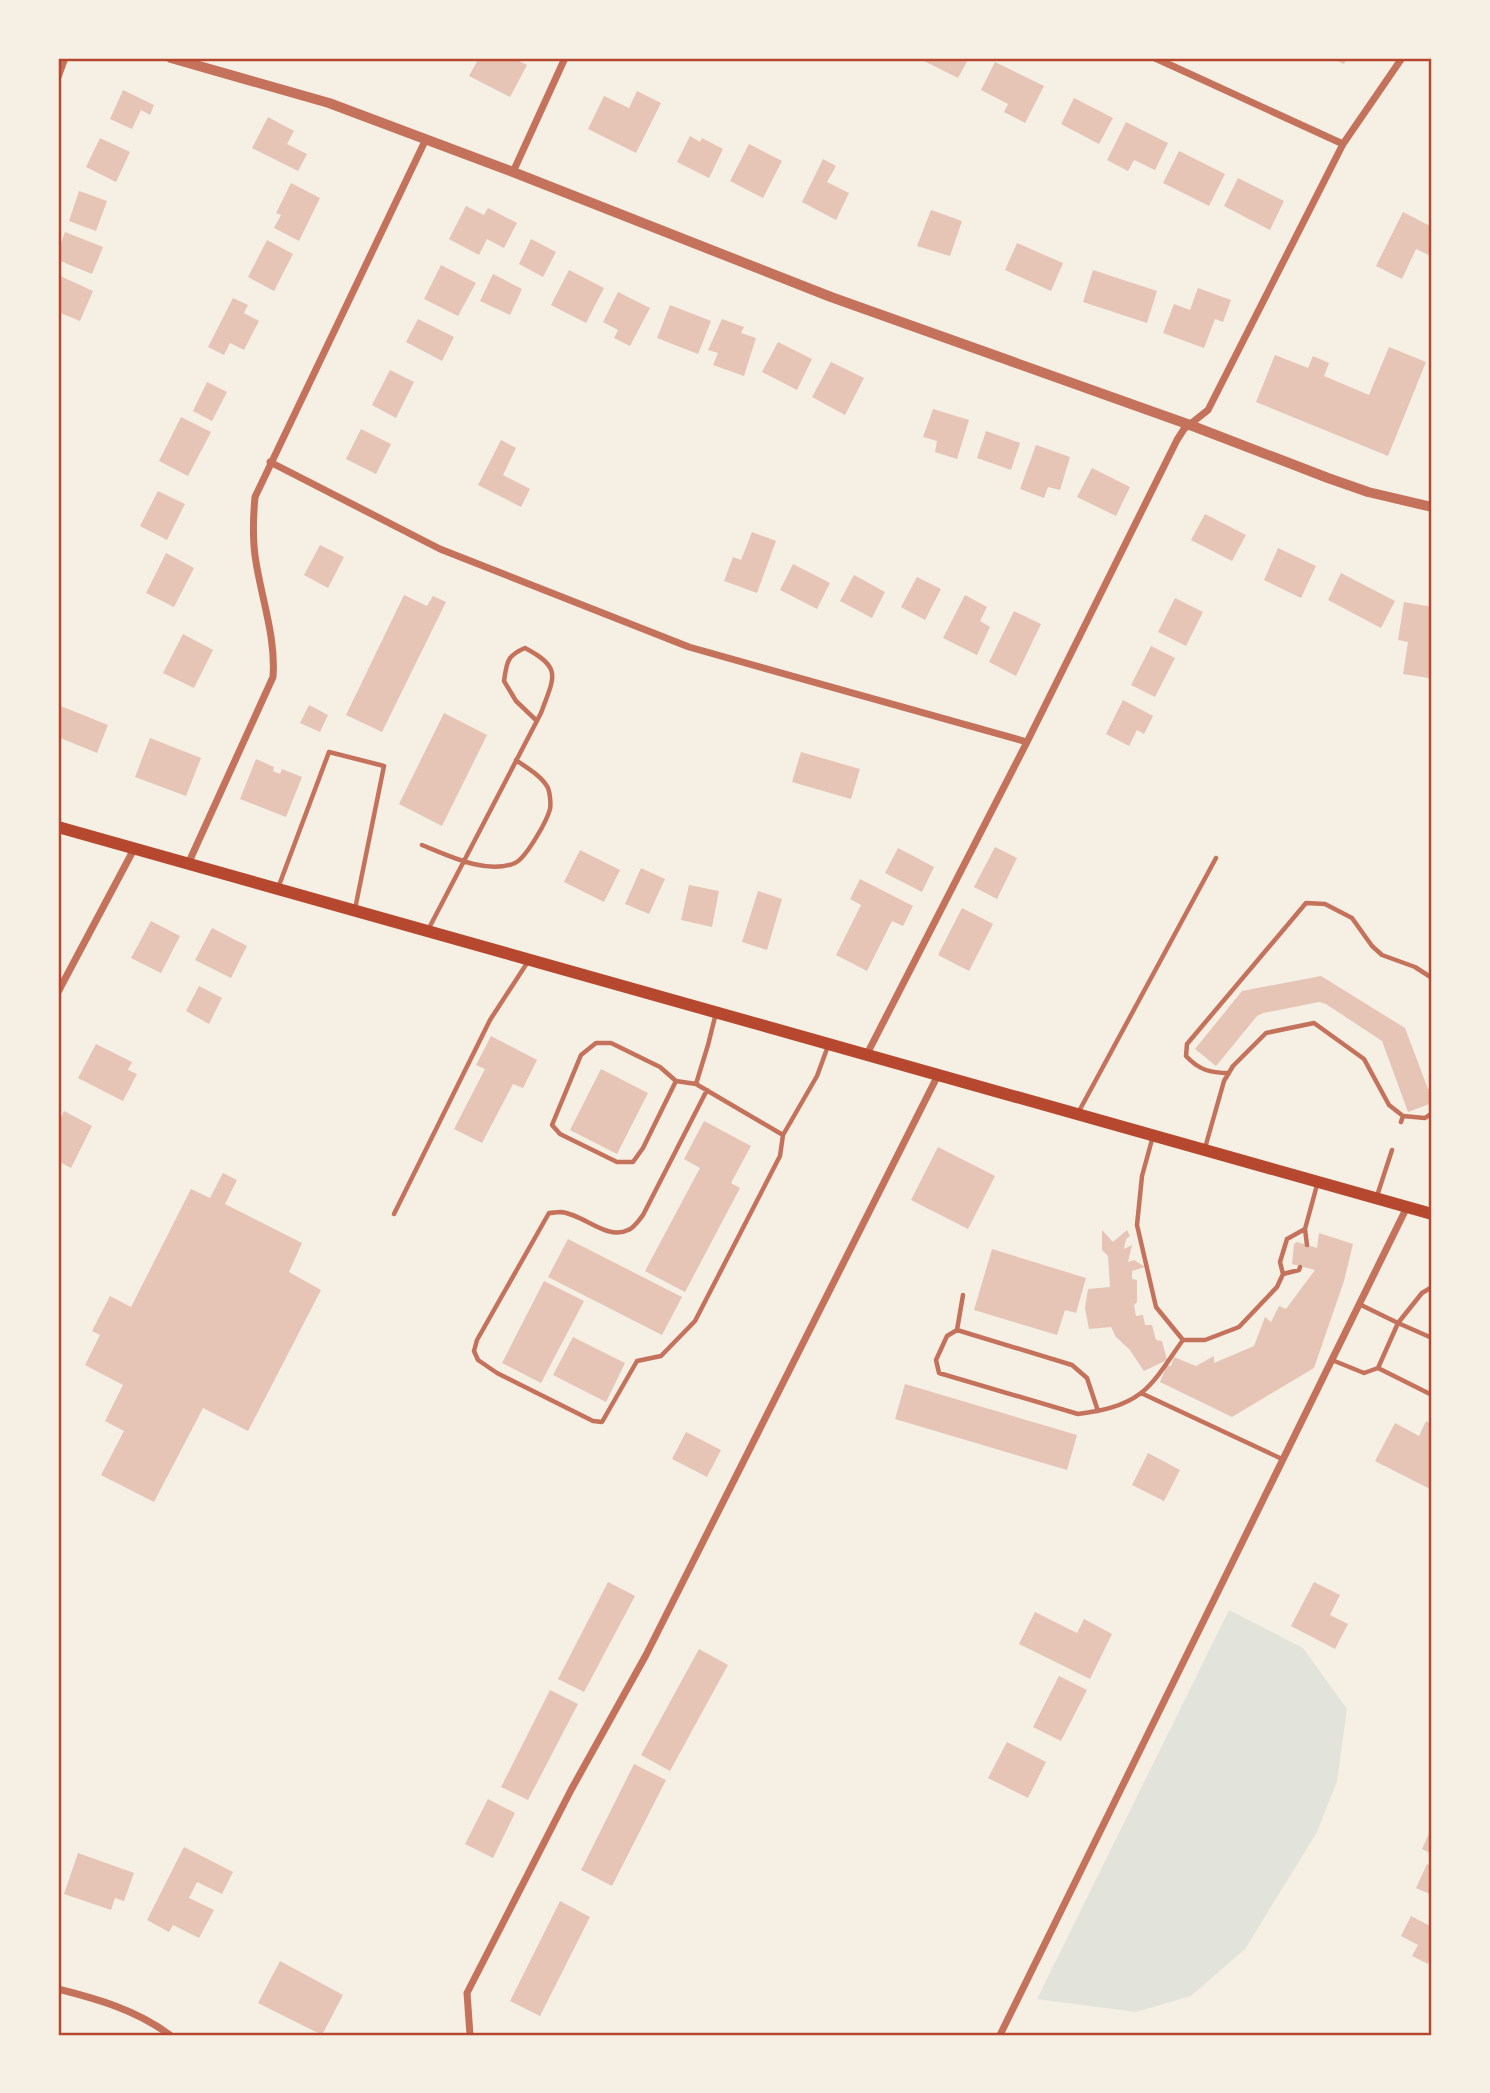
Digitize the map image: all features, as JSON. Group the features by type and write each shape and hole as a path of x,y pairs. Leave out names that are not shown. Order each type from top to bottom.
{"main road":[{"path":"58,827 1432,1214"}],"street":[{"path":"58,77 65,58"},
{"path":"171,58 329,103 831,297 1368,492 1432,507"},
{"path":"513,172 565,58"},
{"path":"1155,58 1343,144"},
{"path":"867,1054 1027,742 1177,440 1189,425 1208,410 1343,144 1402,58"},
{"path":"188,864 273,677 270,633 252,529 255,496 426,139"},
{"path":"270,462 440,549 689,647 1027,742"},
{"path":"58,992 134,849"},
{"path":"470,2035 467,1993 571,1790 646,1655 938,1074"},
{"path":"1000,2035 1407,1207"},
{"path":"58,1989 125,2009 170,2035"}],"lane":[{"path":"427,931 537,720 553,681 551,668 543,658 524,648 513,653 507,663 504,681 516,701 537,720"},
{"path":"277,889 329,752 384,766 355,911"},
{"path":"422,845 464,862 488,867 516,863 524,855 550,808 549,790 542,779 516,760"},
{"path":"1077,1113 1216,858"},
{"path":"1229,1073 1212,1073 1196,1067 1186,1056 1187,1044 1306,903 1325,904 1352,918 1382,955 1415,967 1432,978"},
{"path":"394,1214 490,1020 529,960"},
{"path":"696,1084 716,1012"},
{"path":"1204,1149 1224,1081 1233,1066 1266,1033 1314,1023 1364,1059 1389,1105 1403,1116 1426,1118 1432,1113"},
{"path":"676,1081 633,1162 617,1163 559,1134 552,1125 581,1055 596,1043 611,1043 660,1067 676,1081 696,1084 783,1135"},
{"path":"707,1090 643,1215 630,1230 619,1233 599,1228 576,1216 561,1212 549,1213 477,1340 474,1351 478,1360 497,1373 593,1421 602,1422 637,1361 661,1356 695,1321 779,1156 783,1135 817,1076 828,1043"},
{"path":"1401,1122 1403,1116"},
{"path":"1153,1135 1142,1176 1137,1225 1156,1307 1183,1340"},
{"path":"1377,1198 1392,1150"},
{"path":"1307,1245 1305,1229 1318,1182"},
{"path":"1183,1340 1205,1340 1239,1327 1277,1287 1283,1274 1280,1262 1287,1240 1305,1229"},
{"path":"1283,1274 1299,1270 1300,1266"},
{"path":"1378,1368 1398,1323 1422,1293 1432,1287"},
{"path":"957,1330 963,1295"},
{"path":"1359,1304 1432,1338"},
{"path":"1098,1411 1087,1378 1072,1365 957,1330 947,1336 936,1360 940,1373 1078,1414 1098,1411 1117,1406 1141,1393 1183,1340"},
{"path":"1332,1360 1364,1373 1378,1368 1432,1395"},
{"path":"1141,1393 1283,1459"}],"shaded area":[{"path":"1229,1610 1303,1648 1347,1709 1337,1781 1317,1832 1245,1949 1191,1996 1136,2012 1037,1999"}],"building":[{"path":"479,58 513,58 527,65 510,97 469,76"},
{"path":"918,58 969,58 958,78"},
{"path":"1331,58 1347,58 1344,64"},
{"path":"995,62 1044,86 1025,123 1004,112 1008,104 981,90"},
{"path":"123,90 154,105 150,115 141,110 132,129 110,119"},
{"path":"637,91 661,103 636,153 588,129 604,96 629,108"},
{"path":"1074,98 1113,118 1099,144 1061,124"},
{"path":"268,117 294,131 287,144 307,154 298,171 252,148"},
{"path":"1126,122 1168,143 1155,170 1134,160 1128,171 1107,160"},
{"path":"690,136 700,142 702,138 723,149 709,178 677,162"},
{"path":"100,138 130,152 116,182 86,167"},
{"path":"749,144 782,161 763,198 730,181"},
{"path":"1179,151 1225,174 1209,206 1163,183"},
{"path":"823,159 836,166 827,182 849,193 836,220 802,202"},
{"path":"1238,178 1284,201 1270,230 1224,206"},
{"path":"291,183 320,198 299,241 274,228 281,215 276,213"},
{"path":"79,191 107,201 96,231 69,221"},
{"path":"466,206 484,215 488,208 517,223 504,248 487,239 479,255 449,239"},
{"path":"931,210 962,221 950,256 917,246"},
{"path":"1403,212 1432,227 1432,252 1431,256 1416,249 1402,279 1376,266"},
{"path":"65,232 103,247 92,274 58,260 58,251"},
{"path":"531,239 556,252 543,277 519,264"},
{"path":"267,240 293,254 274,291 248,277"},
{"path":"1017,243 1063,263 1051,291 1005,270"},
{"path":"441,265 476,283 458,316 424,299"},
{"path":"569,270 604,288 586,323 551,305"},
{"path":"1093,270 1157,291 1147,323 1083,302"},
{"path":"493,274 522,289 510,315 480,301"},
{"path":"58,275 93,291 80,321 58,312"},
{"path":"1198,288 1231,300 1223,322 1215,319 1204,348 1163,333 1174,304 1190,310"},
{"path":"618,292 650,308 630,346 614,338 618,330 603,322"},
{"path":"233,298 248,305 244,313 259,321 244,350 230,343 224,355 208,347"},
{"path":"670,305 711,321 698,354 657,338"},
{"path":"418,319 454,337 442,361 406,342"},
{"path":"722,319 744,327 741,333 756,338 744,376 713,365 718,353 708,350"},
{"path":"778,342 812,359 797,390 762,372"},
{"path":"1389,347 1426,362 1388,456 1256,402 1275,355 1308,368 1313,356 1329,363 1324,376 1369,395"},
{"path":"831,362 864,378 845,415 812,397"},
{"path":"390,370 414,382 396,418 372,405"},
{"path":"207,382 227,392 212,421 193,411"},
{"path":"933,409 969,420 957,459 935,452 937,441 923,437"},
{"path":"181,417 211,432 188,476 159,461"},
{"path":"361,429 391,444 376,474 346,459"},
{"path":"986,431 1020,443 1011,470 977,458"},
{"path":"501,440 516,448 503,475 530,489 521,507 478,485"},
{"path":"1036,445 1070,457 1060,490 1048,487 1044,498 1020,489"},
{"path":"1092,468 1130,487 1116,516 1077,497"},
{"path":"158,491 185,504 167,540 140,526"},
{"path":"1205,514 1246,535 1232,561 1191,540"},
{"path":"752,532 776,541 757,593 724,581 733,557 741,560"},
{"path":"320,545 344,557 328,588 304,575"},
{"path":"1278,548 1316,566 1301,598 1264,580"},
{"path":"166,553 194,568 174,607 146,593"},
{"path":"793,564 830,583 817,609 780,590"},
{"path":"1341,573 1395,601 1381,628 1328,600"},
{"path":"854,575 885,592 872,618 840,601"},
{"path":"917,577 941,589 925,620 901,607"},
{"path":"404,595 427,606 433,596 446,602 382,732 346,715"},
{"path":"965,595 987,607 980,621 990,627 977,655 943,638"},
{"path":"1175,598 1203,612 1186,646 1158,632"},
{"path":"1404,602 1432,607 1429,678 1403,674 1408,642 1398,640"},
{"path":"1014,611 1041,624 1016,676 989,662"},
{"path":"183,634 213,650 194,688 163,673"},
{"path":"1151,646 1175,658 1155,697 1131,685"},
{"path":"1123,700 1153,716 1144,734 1137,730 1129,746 1106,734"},
{"path":"58,705 108,725 97,753 58,737"},
{"path":"309,705 328,715 320,732 300,723"},
{"path":"444,713 487,735 442,826 399,804"},
{"path":"150,738 201,758 186,796 135,777"},
{"path":"801,752 860,769 851,799 792,782"},
{"path":"256,759 274,767 273,771 280,774 282,769 302,777 286,817 240,799"},
{"path":"995,847 1017,858 997,899 974,887"},
{"path":"898,848 934,867 922,892 885,873"},
{"path":"580,850 620,870 604,902 564,882"},
{"path":"641,868 665,879 649,914 625,904"},
{"path":"860,879 913,906 903,926 892,921 867,971 836,955 861,905 850,899"},
{"path":"689,885 719,891 712,927 681,920"},
{"path":"758,891 782,899 767,950 742,942"},
{"path":"962,908 993,924 969,971 938,955"},
{"path":"151,921 180,936 161,973 131,958"},
{"path":"212,928 247,946 231,978 195,960"},
{"path":"1321,976 1405,1028 1428,1089 1432,1087 1432,1103 1408,1112 1382,1041 1319,1002 1257,1016 1216,1066 1195,1049 1242,991"},
{"path":"199,986 222,998 209,1024 186,1011"},
{"path":"491,1036 537,1060 523,1088 513,1084 482,1143 454,1129 485,1069 476,1065"},
{"path":"96,1044 132,1062 128,1070 137,1074 123,1101 78,1078"},
{"path":"601,1069 648,1093 617,1154 570,1130"},
{"path":"64,1111 92,1126 71,1168 58,1161 58,1123"},
{"path":"704,1121 751,1146 731,1183 740,1188 685,1292 645,1271 700,1168 684,1159"},
{"path":"938,1147 995,1176 968,1229 911,1200"},
{"path":"223,1173 237,1180 225,1204 302,1243 289,1272 321,1290 248,1431 203,1408 154,1502 101,1475 124,1431 105,1421 123,1385 85,1365 100,1335 92,1331 110,1296 131,1307 191,1189 210,1198"},
{"path":"1102,1230 1113,1242 1127,1230 1130,1236 1126,1239 1124,1249 1132,1245 1128,1262 1134,1260 1145,1267 1132,1271 1132,1279 1137,1280 1137,1302 1134,1305 1136,1316 1143,1315 1145,1325 1152,1325 1156,1340 1162,1341 1167,1360 1144,1371 1111,1327 1089,1329 1085,1308 1088,1289 1110,1287 1108,1256 1102,1250"},
{"path":"1319,1233 1353,1244 1344,1281 1314,1368 1232,1417 1160,1382 1167,1365 1171,1366 1174,1357 1196,1366 1214,1356 1214,1363 1254,1346 1265,1317 1271,1322 1279,1306 1286,1309 1315,1270 1292,1264 1294,1244 1297,1242 1317,1248"},
{"path":"568,1239 682,1297 662,1335 548,1277"},
{"path":"992,1249 1086,1278 1076,1313 1065,1310 1057,1335 974,1310"},
{"path":"544,1281 584,1301 541,1383 502,1363"},
{"path":"573,1337 625,1363 606,1402 553,1375"},
{"path":"905,1384 1077,1435 1067,1470 895,1419"},
{"path":"1426,1421 1432,1424 1432,1490 1375,1461 1395,1423 1419,1436"},
{"path":"686,1432 721,1450 707,1477 672,1459"},
{"path":"1148,1453 1180,1470 1164,1501 1132,1485"},
{"path":"608,1582 635,1596 584,1692 558,1679"},
{"path":"1314,1582 1340,1595 1330,1615 1348,1624 1335,1649 1291,1626"},
{"path":"1035,1612 1077,1633 1084,1619 1112,1634 1090,1679 1019,1644"},
{"path":"699,1649 728,1665 670,1771 641,1755"},
{"path":"1059,1676 1087,1690 1061,1741 1033,1727"},
{"path":"550,1690 578,1704 528,1800 501,1787"},
{"path":"1007,1742 1046,1762 1028,1798 988,1778"},
{"path":"634,1764 666,1780 612,1886 581,1870"},
{"path":"488,1799 515,1813 493,1858 465,1844"},
{"path":"1432,1827 1432,1854 1422,1849"},
{"path":"184,1847 233,1872 222,1894 197,1882 189,1898 214,1910 199,1938 173,1925 169,1932 147,1920"},
{"path":"78,1853 134,1873 124,1901 115,1898 111,1910 64,1894"},
{"path":"1427,1864 1432,1867 1432,1895 1416,1888"},
{"path":"560,1901 590,1917 540,2016 510,2001"},
{"path":"1411,1916 1432,1927 1432,1956 1428,1964 1412,1956 1418,1945 1401,1936"},
{"path":"280,1961 343,1995 322,2035 258,2003"}]}
